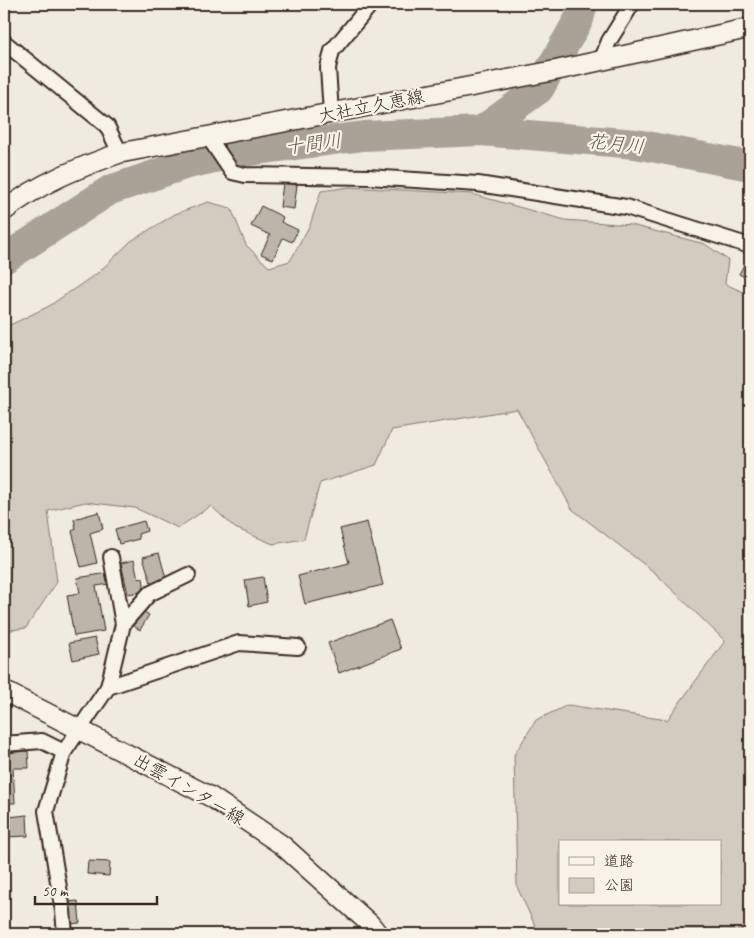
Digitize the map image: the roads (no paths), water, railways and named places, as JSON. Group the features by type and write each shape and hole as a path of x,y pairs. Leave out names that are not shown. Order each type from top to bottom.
{"main road":[{"name":"大社立久恵線","path":"4,211 26,194 72,170 120,154 558,70 750,28"},
{"name":"出雲インター線","path":"4,691 211,797 274,840 370,924 378,934"}],"street":[{"path":"331,113 328,68 332,51 371,4"},
{"path":"601,61 609,41 632,4"},
{"path":"4,42 107,126 120,154"},
{"path":"209,138 232,172 245,175 368,177 478,184 626,207 750,246"},
{"path":"65,934 63,911 46,811 64,752 78,728 108,687 123,624 111,557"},
{"path":"123,624 148,594 188,575"},
{"path":"108,687 239,643 298,647"},
{"path":"4,744 42,741 64,752"}],"waterway":[{"name":"十間川","path":"481,131 539,89 579,19 583,4"},
{"name":"十間川","path":"4,259 110,190 184,165 241,152 364,136 481,131 636,144 750,166"}],"water label":[{"name":"花月川","path":"616,143"}]}
